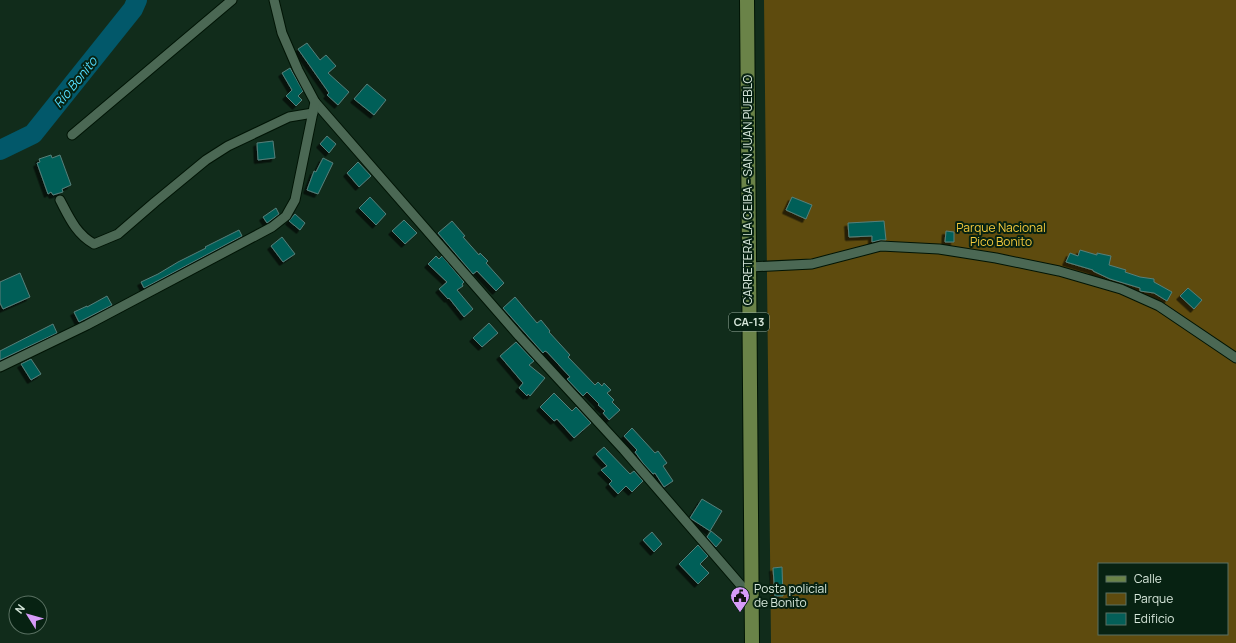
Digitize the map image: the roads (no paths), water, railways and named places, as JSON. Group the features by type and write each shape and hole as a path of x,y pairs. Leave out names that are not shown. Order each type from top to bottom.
{"main road":[{"name":"CARRETERA LA CEIBA - SAN JUAN PUEBLO","path":"747,0 752,643"}],"street":[{"path":"72,135 232,0"},
{"path":"274,0 282,33 298,70 316,102 519,336 624,450 751,597"},
{"path":"0,367 94,322 272,227 286,216 295,200 316,102"},
{"path":"60,200 76,230 85,239 94,244 106,240 118,234 206,160 228,146 289,117 313,113"},
{"path":"749,267 812,264 881,246 939,249 996,258 1059,271 1121,289 1159,306 1236,358"}],"waterway":[{"name":"Río Bonito","path":"0,150 33,134 133,9 137,0"}],"place":[{"name":"Posta policial de Bonito","path":"740,613"}],"park label":[{"name":"Parque Nacional Pico Bonito","path":"1001,235"}]}
